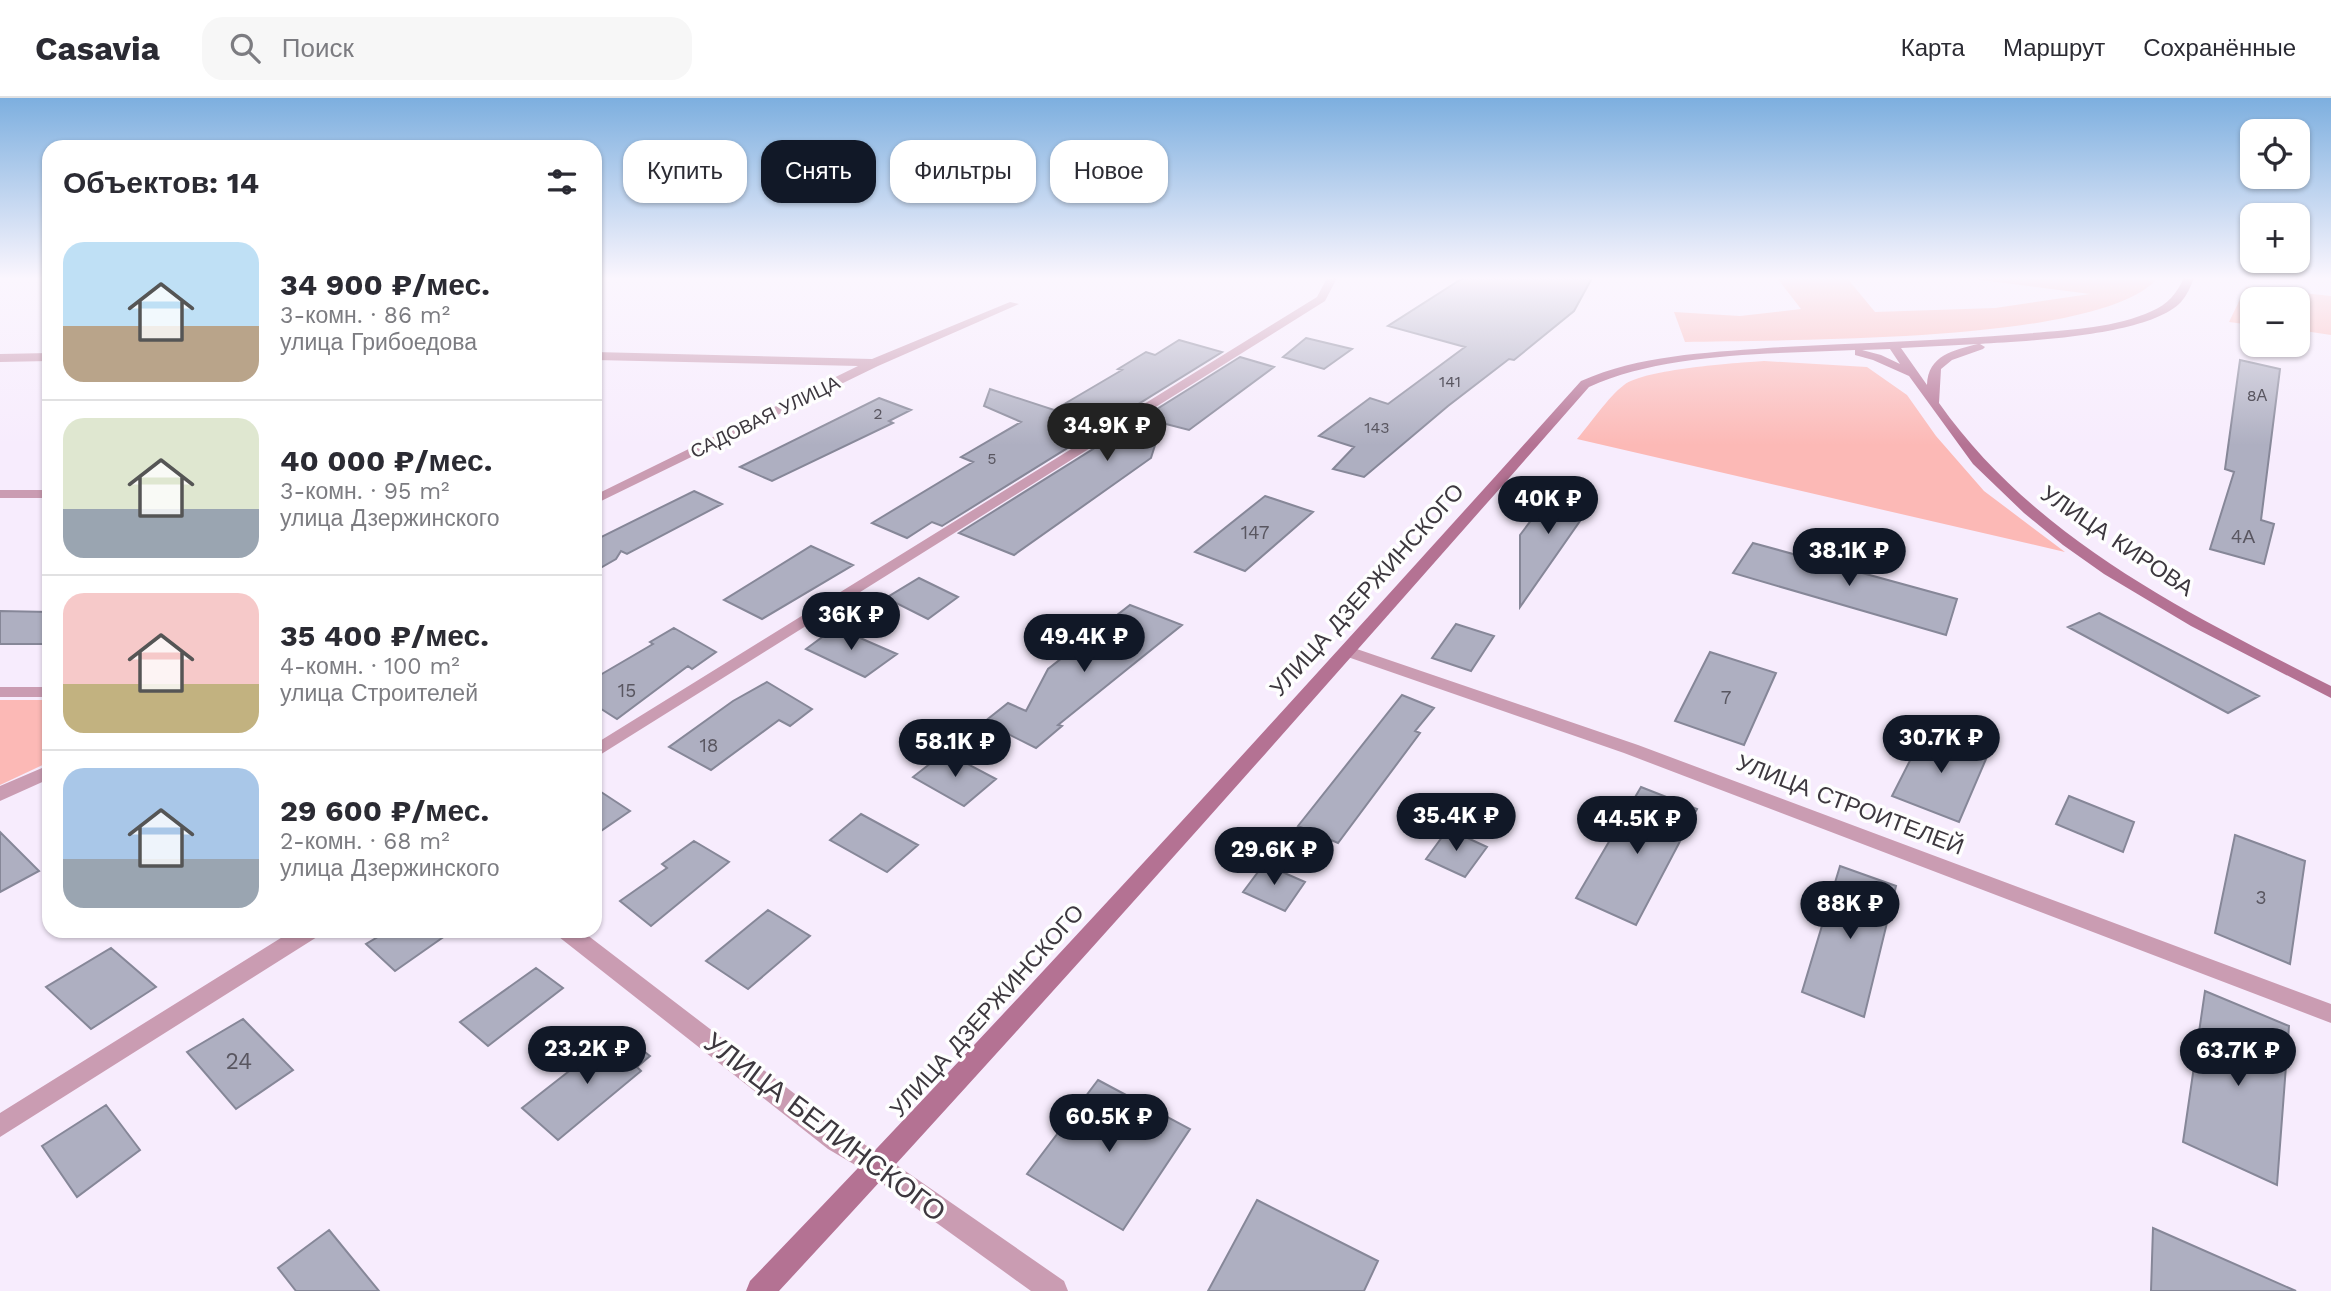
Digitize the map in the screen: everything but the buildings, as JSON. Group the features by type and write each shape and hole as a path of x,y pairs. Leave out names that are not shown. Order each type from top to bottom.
{"main road":[{"name":"УЛИЦА ДЗЕРЖИНСКОГО","path":"760,1291 879,1167 1348,651 1585,384 1601,376 1657,362 1824,349 2013,339 2055,334"},
{"path":"1936,405 1930,380 1933,368 1946,358 2013,339"},
{"name":"УЛИЦА КИРОВА","path":"1893,345 1961,441 1992,477 2071,542 2216,634 2331,693"},
{"path":"1824,349 1877,357 1916,376"}],"street":[{"name":"САДОВАЯ УЛИЦА","path":"602,496 939,334"},
{"path":"602,748 1265,334"},
{"path":"602,356 874,363"},
{"path":"0,358 42,357"},
{"path":"602,490 615,490"},
{"path":"0,494 42,494"},
{"name":"УЛИЦА СТРОИТЕЛЕЙ","path":"1348,651 1631,749 2331,1014"},
{"path":"0,692 42,692"},
{"path":"0,794 42,774"},
{"path":"0,1126 298,938"},
{"name":"УЛИЦА БЕЛИНСКОГО","path":"576,938 837,1140 1054,1291"}],"shaded area":[{"path":"1682,334 1937,334 1860,338 1685,342"},
{"path":"1764,361 1867,367 1907,395 1936,436 1984,491 2065,552 1577,439 1612,396 1635,379 1691,368"},
{"path":"0,700 42,700 42,765 0,785"}]}
